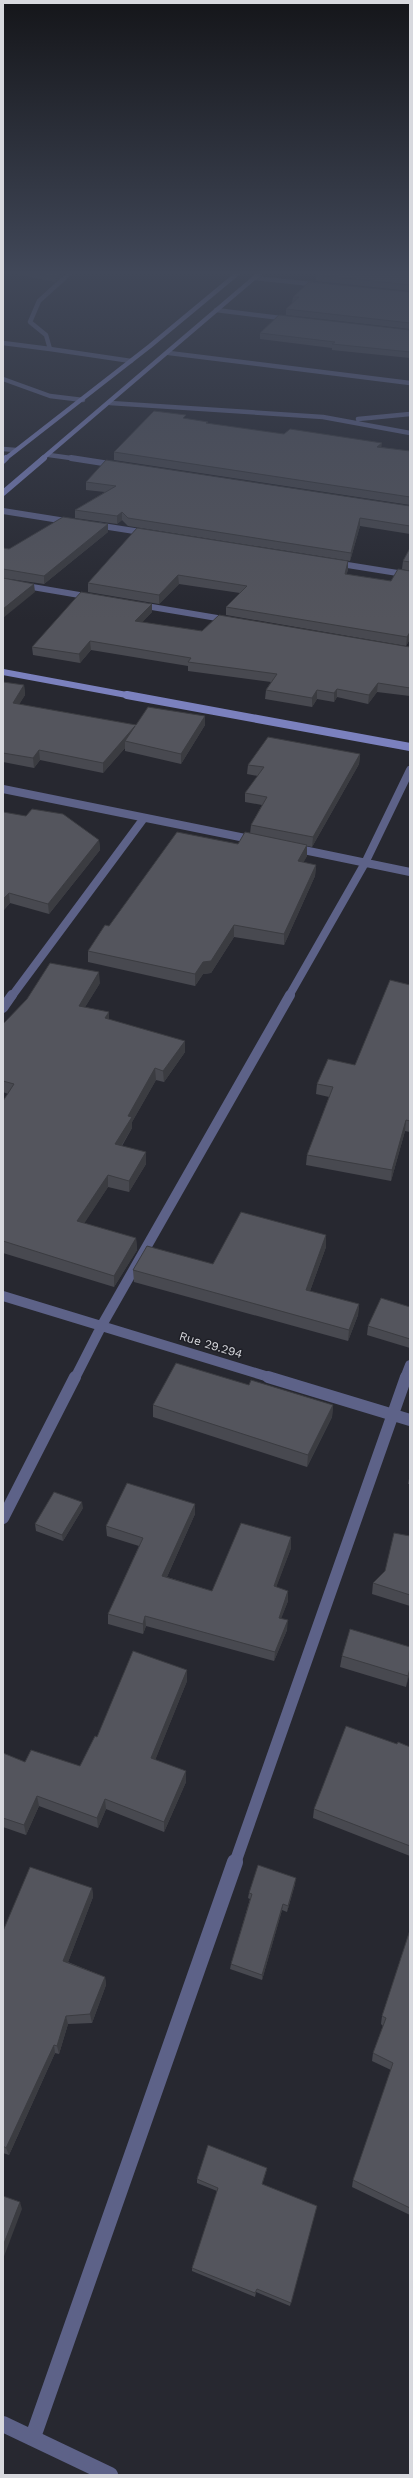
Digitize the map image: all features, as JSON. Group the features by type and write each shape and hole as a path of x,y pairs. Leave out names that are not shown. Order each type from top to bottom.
{"main road":[{"path":"3,461 97,389"},
{"path":"3,493 127,389"},
{"path":"3,672 410,747"}],"street":[{"path":"30,389 50,396 83,400"},
{"path":"110,403 161,408 219,409 347,420 410,433"},
{"path":"347,420 410,414"},
{"path":"3,448 16,450"},
{"path":"48,455 119,466"},
{"path":"3,511 83,523"},
{"path":"91,524 153,534"},
{"path":"324,561 410,575"},
{"path":"3,582 97,598"},
{"path":"136,605 238,622"},
{"path":"3,1518 102,1325 365,863 410,770"},
{"path":"3,789 266,843"},
{"path":"3,1008 144,818"},
{"path":"289,847 410,872"},
{"name":"Rue 29.294","path":"3,1296 410,1420"},
{"path":"33,2437 391,1415 410,1365"},
{"path":"3,2424 110,2475"}],"building":[{"path":"154,411 186,415 183,418 208,422 206,423 284,434 290,429 382,443 377,447 410,451 410,497 114,452"},
{"path":"106,460 410,506 410,526 360,518 351,553 128,518 122,512 117,516 75,510 116,486 86,482"},
{"path":"63,517 108,524 44,576 3,569 3,548 9,549"},
{"path":"137,528 348,561 345,574 391,581 398,569 410,571 410,632 407,637 226,607 247,586 178,575 159,595 88,583"},
{"path":"410,548 410,562 403,561"},
{"path":"3,578 34,584 3,609"},
{"path":"81,592 152,604 135,621 202,631 219,615 410,647 410,688 378,683 369,695 337,689 334,693 317,690 312,698 266,690 277,674 188,662 191,658 90,641 79,654 32,647"},
{"path":"3,682 24,685 13,703 136,725 148,707 205,716 181,754 125,741 135,726 103,763 39,750 33,758 3,753"},
{"path":"268,737 360,754 313,837 251,825 267,797 245,793 264,767 248,765"},
{"path":"32,809 63,814 99,840 48,904 9,893 3,899 3,812 26,816"},
{"path":"177,832 238,844 245,832 307,845 298,861 316,865 284,934 234,925 211,961 203,962 195,974 88,951 105,925 109,926"},
{"path":"50,963 99,972 79,1006 109,1012 105,1018 185,1041 163,1071 155,1068 128,1116 132,1117 115,1144 146,1152 129,1181 108,1175 77,1221 136,1238 114,1276 3,1241 3,1101 14,1084 3,1081 3,1024 27,999"},
{"path":"390,980 410,985 410,1121 406,1120 392,1170 307,1155 333,1087 317,1084 328,1059 355,1065"},
{"path":"241,1212 326,1235 306,1290 359,1304 349,1330 133,1270 147,1246 213,1264"},
{"path":"381,1298 410,1307 410,1339 368,1326"},
{"path":"176,1363 249,1385 251,1380 333,1405 308,1455 153,1405"},
{"path":"127,1483 195,1504 162,1576 212,1591 241,1523 291,1537 274,1586 288,1591 279,1618 288,1620 275,1652 145,1616 143,1624 108,1614 143,1538 106,1526"},
{"path":"54,1492 82,1502 62,1535 35,1524"},
{"path":"394,1533 410,1536 410,1595 373,1583 385,1571"},
{"path":"350,1629 410,1647 410,1668 408,1676 342,1656"},
{"path":"133,1651 187,1670 151,1758 186,1771 164,1822 105,1799 97,1818 37,1796 24,1825 3,1818 3,1753 25,1762 31,1750 80,1766 95,1736 97,1737"},
{"path":"346,1726 397,1744 398,1742 410,1747 410,1846 314,1809"},
{"path":"258,1865 296,1878 288,1906 283,1904 262,1975 231,1964 252,1894 249,1893"},
{"path":"30,1867 92,1888 63,1961 105,1977 90,2014 66,2016 57,2046 54,2045 6,2148 3,2146 3,1931"},
{"path":"410,1930 410,2208 353,2180 393,2063 373,2053 386,2018 382,2016"},
{"path":"208,2145 267,2168 262,2184 317,2206 291,2303 257,2289 255,2293 192,2268 218,2188 197,2179"},
{"path":"3,2196 20,2202 3,2246"}]}
